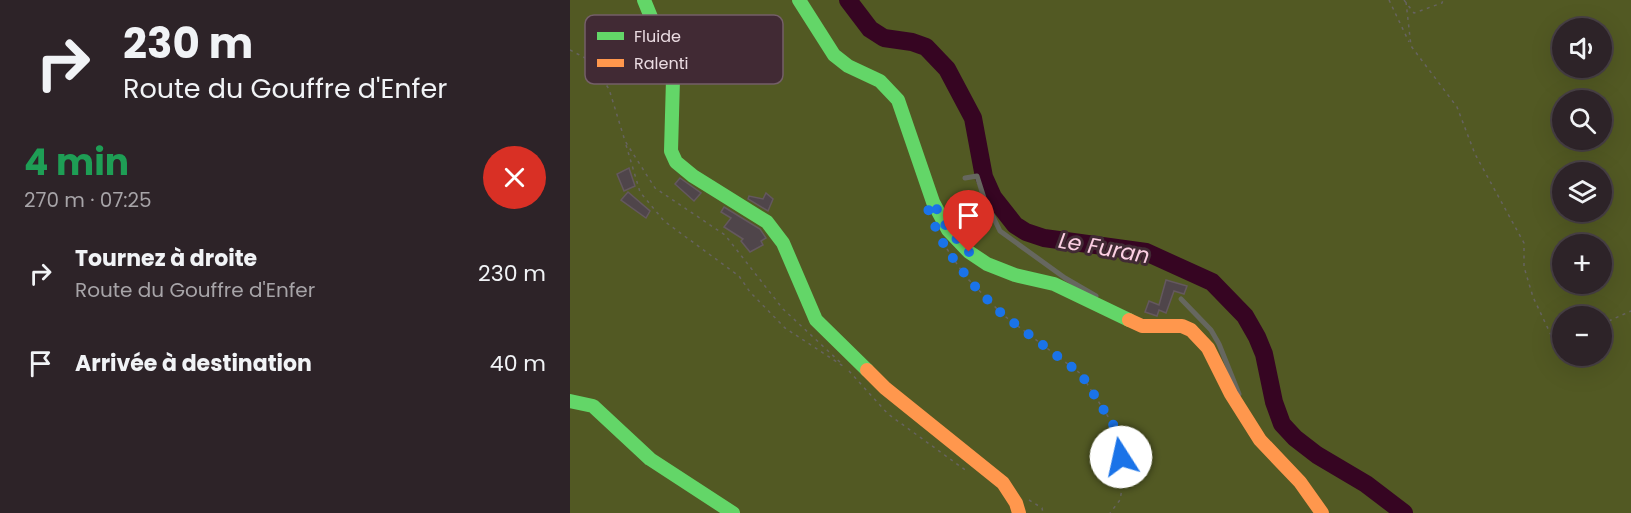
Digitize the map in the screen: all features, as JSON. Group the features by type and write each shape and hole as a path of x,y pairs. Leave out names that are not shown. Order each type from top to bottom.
{"street":[{"path":"644,0 650,15"},
{"path":"799,0 810,22 834,55 848,66 880,81 898,99 933,202 948,230 969,252 987,264 1015,275 1054,284 1142,326 1182,326 1191,330 1208,348 1231,394 1260,440 1300,482 1322,513"},
{"path":"673,84 671,151 676,162 693,176 767,222 783,243 816,320 885,388 1004,483 1017,508"},
{"path":"570,401 593,406 650,459 734,513"}],"lane":[{"path":"965,178 977,176 984,198 1000,231 1065,278 1101,299 1110,310"},
{"path":"1181,299 1211,330 1219,344 1240,396 1246,418"}],"path":[{"path":"1389,0 1411,45 1457,107 1475,154 1524,243 1524,267 1533,297 1552,335"},
{"path":"1405,1 1414,13 1442,3 1443,0"},
{"path":"1405,1 1411,45"},
{"path":"570,50 585,58"},
{"path":"606,84 640,192 664,221 740,276 750,292 785,328 846,369"},
{"path":"625,141 655,188"},
{"path":"946,246 966,276 1002,314 1081,374 1119,434 1124,483 1120,500 1110,513"},
{"path":"1612,320 1631,311"},
{"path":"1017,508 1029,500 1041,508 1043,513"}],"green space":[{"path":"570,0 1631,0 1631,513 570,513"}],"building":[{"path":"629,168 635,186 624,191 617,174"},
{"path":"680,178 701,193 694,201 675,184"},
{"path":"628,192 650,211 646,218 621,200"},
{"path":"766,193 773,199 768,211 748,199 749,196 763,199"},
{"path":"979,198 991,224 970,234 965,223 962,225 958,217 972,211 970,202"},
{"path":"724,207 760,229 766,238 761,241 763,245 750,252 741,241 743,239 724,227 731,218 721,212"},
{"path":"1166,280 1187,286 1184,294 1174,291 1166,313 1159,310 1157,316 1145,312 1149,301 1159,305"}],"waterway":[{"name":"Le Furan","path":"848,0 870,29 884,38 912,42 926,47 947,69 973,118 984,177 993,197 1015,225 1026,232 1044,238 1146,252 1212,282 1245,316 1257,337 1264,354 1274,402 1282,424 1295,438 1317,455 1366,484 1404,513"}],"traffic: fast":[{"path":"644,0 650,15"},
{"path":"799,0 834,55 848,66 880,81 898,100 933,202 948,230 969,252 987,264 1015,275 1054,284 1129,320"},
{"path":"673,84 671,151 676,162 693,176 767,222 783,243 816,320 867,370"},
{"path":"570,401 593,406 650,459 733,513"}],"traffic: slow":[{"path":"1129,320 1142,326 1182,326 1191,330 1208,348 1231,394 1260,440 1300,482 1322,513"},
{"path":"867,370 885,388 1003,483 1016,503 1019,513"}],"route":[{"path":"969,252 948,230 933,202 928,209 930,216 940,238 956,263 1002,314 1081,374 1119,434 1121,457"}]}
